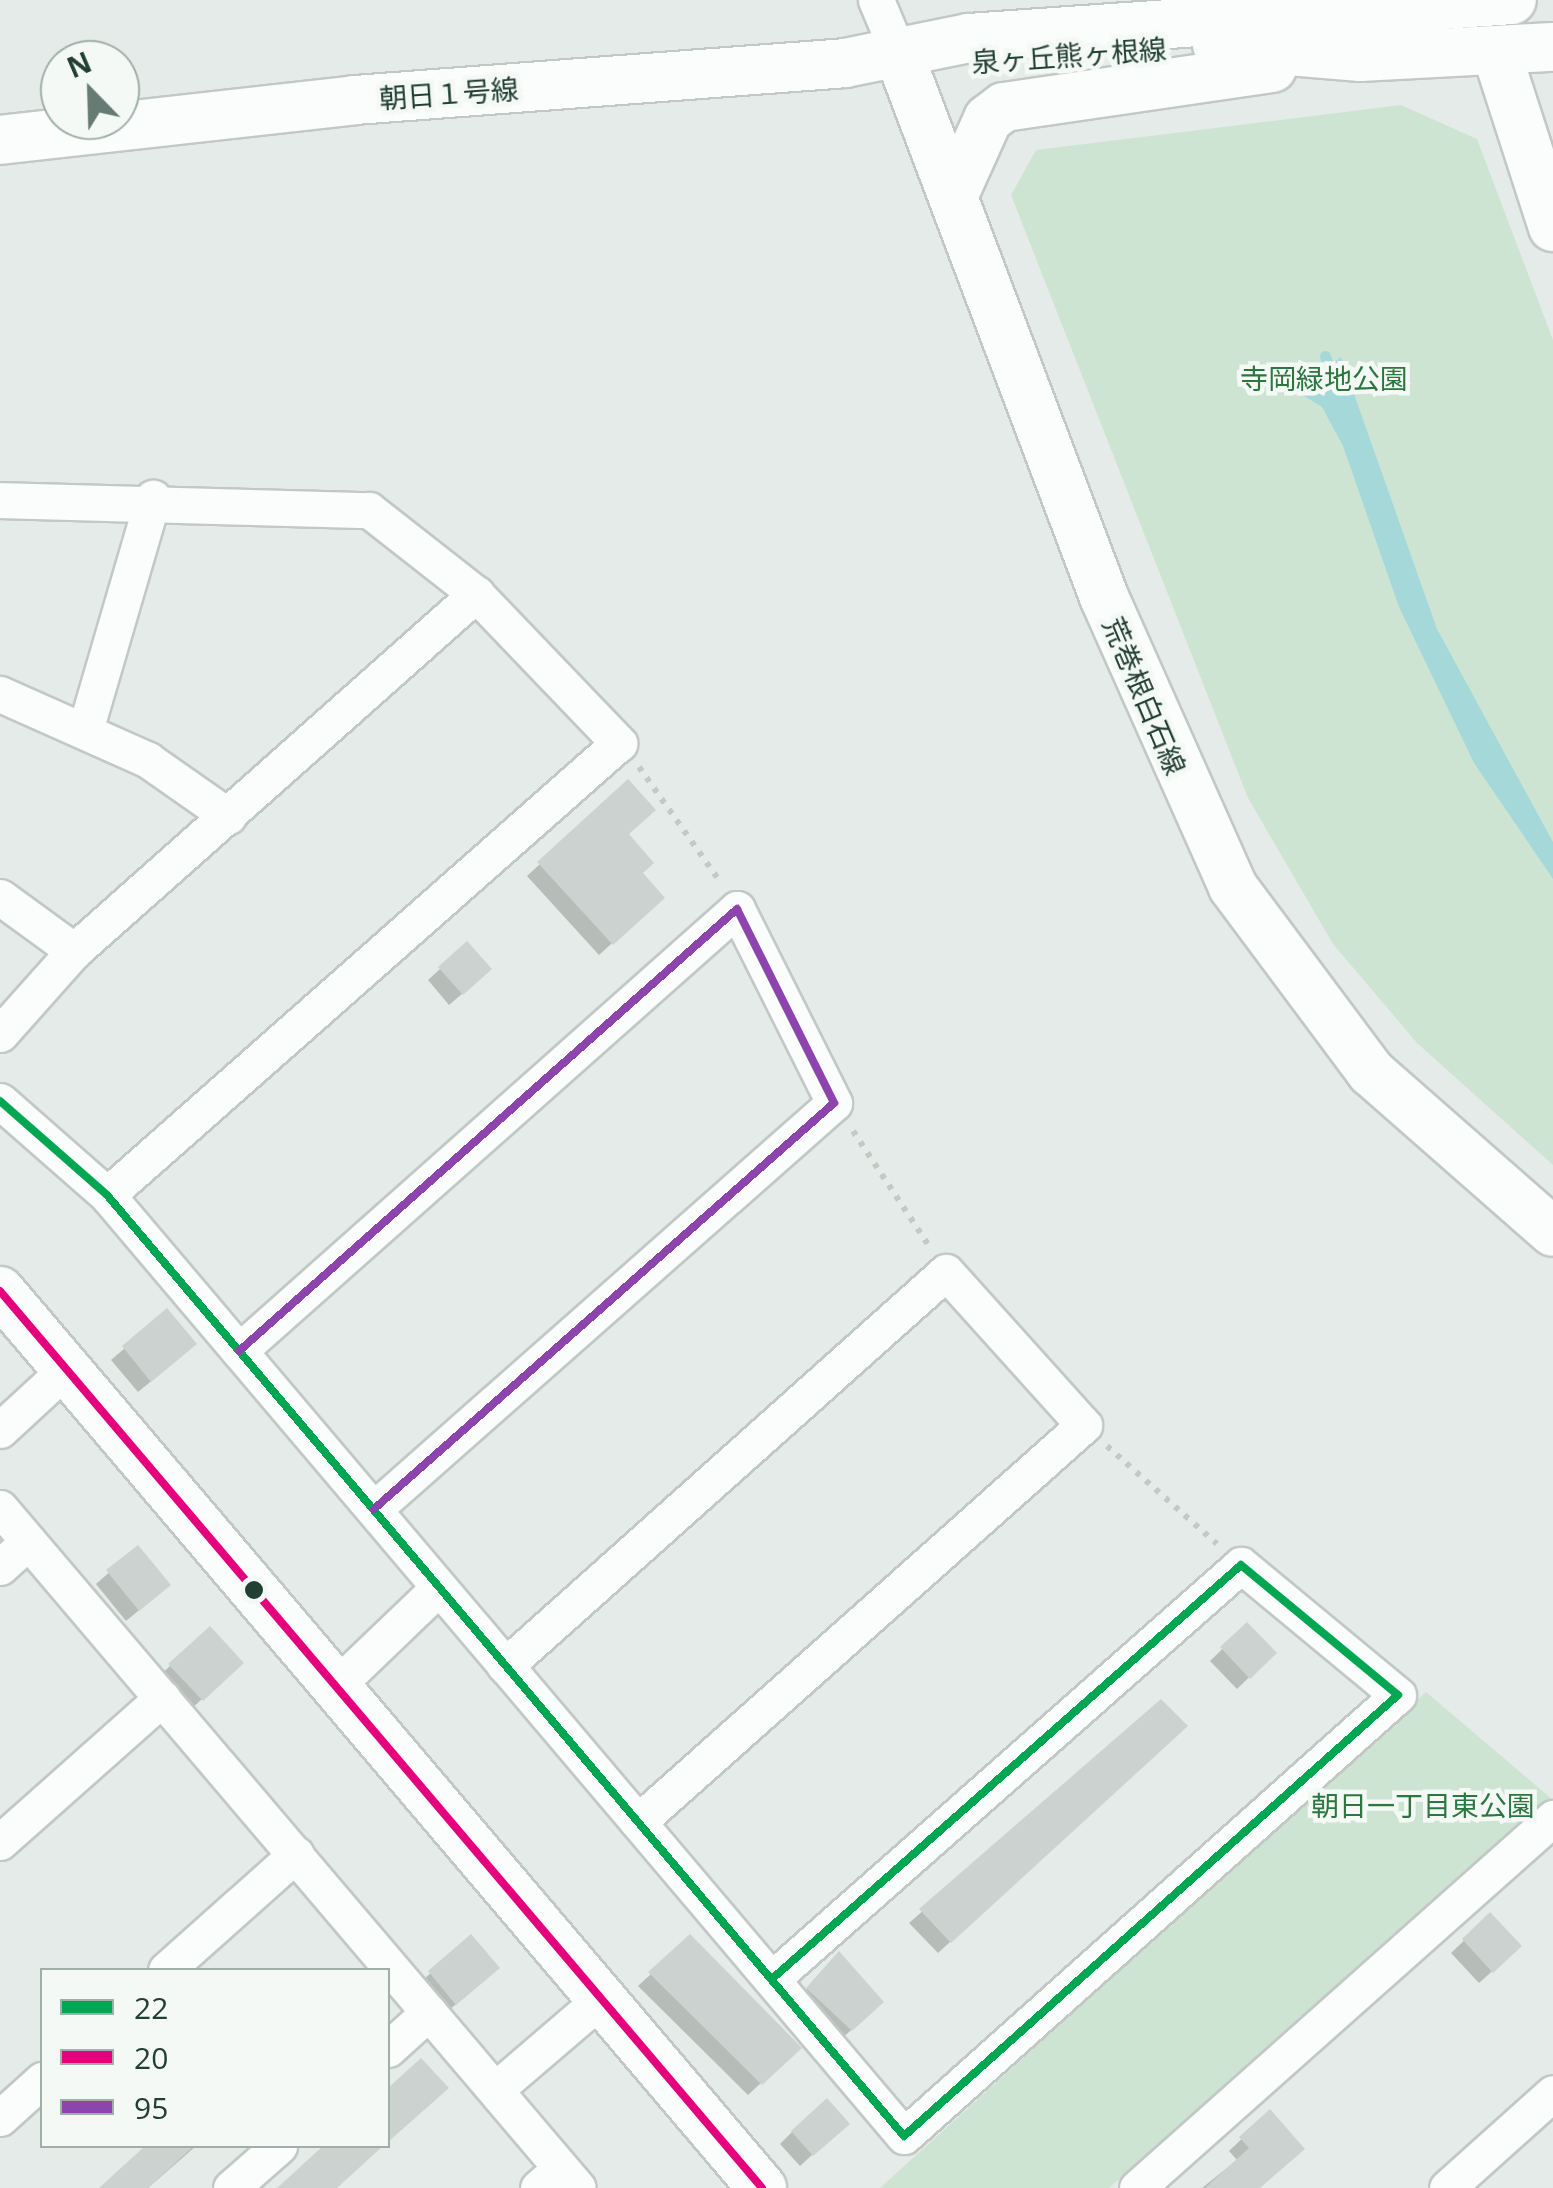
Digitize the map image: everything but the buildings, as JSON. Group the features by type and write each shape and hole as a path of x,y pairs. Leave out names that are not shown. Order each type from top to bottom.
{"street":[{"path":"876,0 900,57"},
{"name":"泉ヶ丘熊ヶ根線","path":"900,57 969,38 1512,0"},
{"name":"泉ヶ丘熊ヶ根線","path":"900,57 974,64 1224,44 1360,57 1553,46"},
{"path":"1496,51 1553,227"},
{"name":"朝日１号線","path":"0,140 355,100 900,57"},
{"name":"荒巻根白石線","path":"900,57 956,188 1104,597 1233,887 1371,1072 1440,1142 1553,1232"},
{"path":"956,188 988,119 1025,99 1360,57"},
{"path":"86,728 153,498"},
{"path":"0,500 153,498 369,510 476,594 619,743 107,1194"},
{"path":"0,1034 74,951 476,594"},
{"path":"0,694 86,728 228,816"},
{"path":"0,897 74,951"},
{"path":"239,1351 736,909 834,1103 374,1509"},
{"path":"0,1100 107,1194 374,1509 437,1590 773,1978 904,2136 1398,1695 1241,1565 773,1978"},
{"path":"505,1666 946,1272 1084,1425 638,1822"},
{"path":"0,1290 762,2188"},
{"path":"0,1430 66,1369"},
{"path":"0,1508 496,2089 559,2181"},
{"path":"0,1567 28,1542"},
{"path":"336,1686 437,1590"},
{"path":"0,1842 162,1698"},
{"path":"1137,2188 1553,1818"},
{"path":"168,1968 296,1854"},
{"path":"496,2089 602,1998"},
{"path":"390,2048 429,2012"},
{"path":"0,2118 40,2082"},
{"path":"1447,2188 1553,2093"},
{"path":"231,2188 277,2148"}],"path":[{"path":"619,743 684,820 736,909"},
{"path":"834,1103 946,1272"},
{"path":"1084,1425 1241,1565"}],"green space":[{"name":"寺岡緑地公園","path":"1401,105 1477,139 1553,340 1553,1165 1417,1043 1333,944 1248,798 1011,195 1036,150"},
{"name":"朝日一丁目東公園","path":"1426,1692 1553,1800 1109,2188 880,2188"}],"water":[{"path":"1341,357 1437,629 1553,842 1553,879 1474,763 1399,607 1343,446 1322,407 1296,391"}],"waterway":[{"path":"1325,356 1333,381"}],"transit line":[{"name":"95","path":"239,1351 737,909 834,1103 374,1509"},
{"name":"22","path":"0,1101 107,1195 904,2136 1398,1695 1241,1565 773,1978"},
{"name":"20","path":"0,1291 762,2188"}]}
